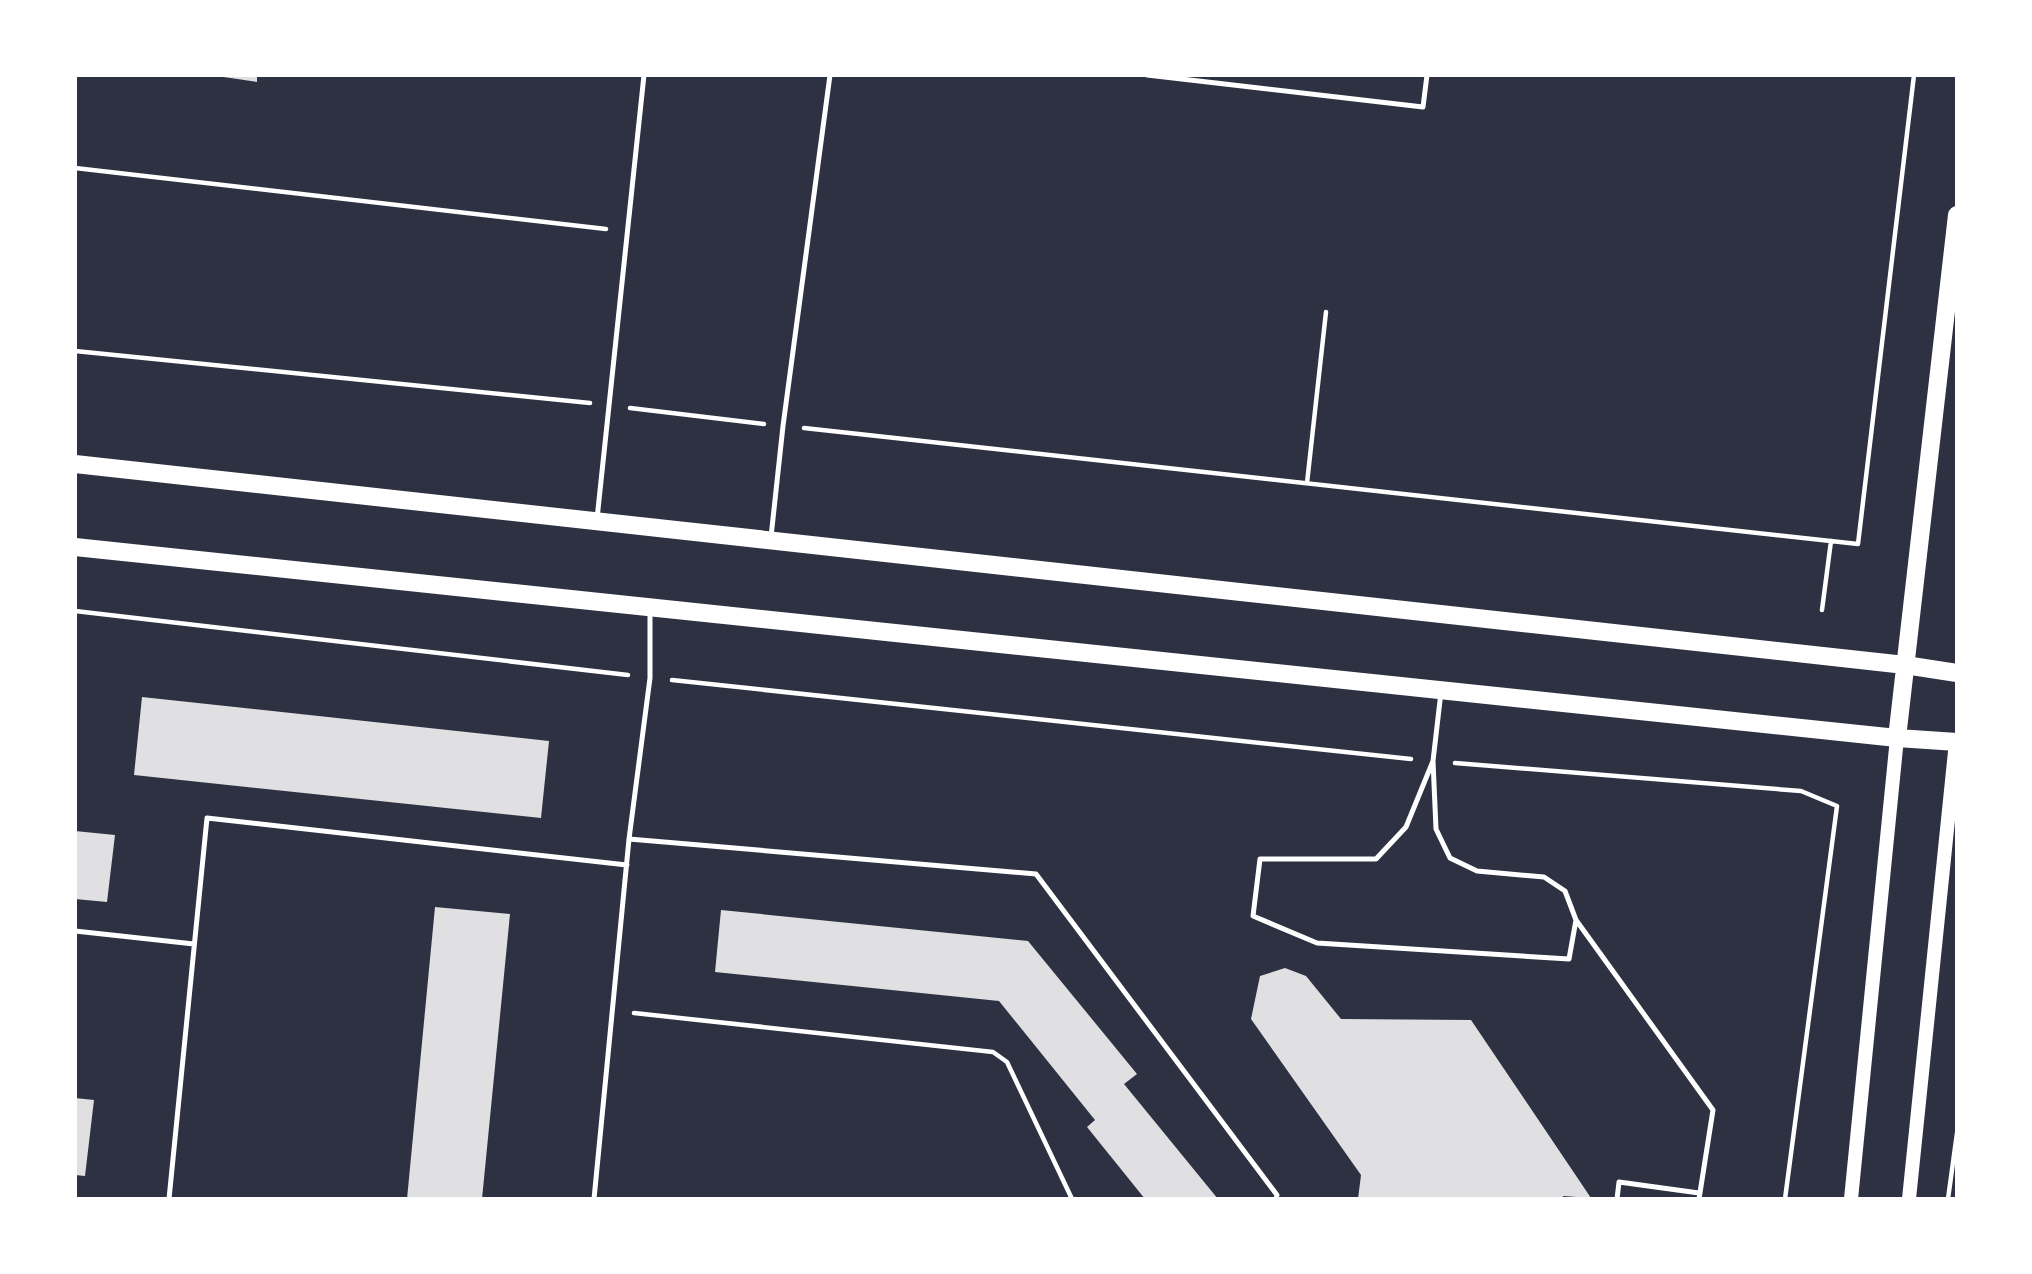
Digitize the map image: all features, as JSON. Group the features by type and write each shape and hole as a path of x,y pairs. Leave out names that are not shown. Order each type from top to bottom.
{"main road":[{"path":"1852,1199 1897,738 1957,215"},
{"path":"75,464 1957,673"},
{"path":"75,547 1897,738 1956,742"},
{"path":"1909,1199 1957,736"}],"lane":[{"path":"597,522 644,75"},
{"path":"770,541 830,75"},
{"path":"1147,75 1423,107 1427,75"},
{"path":"594,1199 629,839 650,678 650,607"},
{"path":"1441,690 1433,761 1436,829 1450,858 1476,871 1544,877 1565,891 1576,920 1713,1110 1699,1196 1619,1182 1617,1199"},
{"path":"1433,761 1406,827 1376,859 1260,859 1253,916 1317,943 1569,959 1576,920"},
{"path":"169,1199 206,818 627,865"},
{"path":"629,839 1036,874 1277,1195 1276,1199"},
{"path":"75,931 194,944"}],"path":[{"path":"75,351 608,405 1858,544 1914,75"},
{"path":"75,168 627,232"},
{"path":"1307,483 1326,312"},
{"path":"1822,610 1831,541"},
{"path":"75,611 650,678 1433,761 1801,791 1838,806 1785,1199"},
{"path":"613,1010 993,1052 1007,1062 1072,1199"},
{"path":"1948,1199 1957,1133"}],"building":[{"path":"210,75 257,75 257,82"},
{"path":"142,697 549,741 541,818 134,775"},
{"path":"75,831 115,835 107,902 75,899"},
{"path":"435,907 510,914 482,1199 407,1199"},
{"path":"721,910 1028,941 1137,1074 1124,1084 1218,1199 1145,1199 1087,1127 1095,1120 999,1001 715,972"},
{"path":"1285,968 1306,976 1341,1019 1471,1020 1591,1198 1563,1196 1563,1199 1358,1199 1361,1175 1251,1019 1260,976"},
{"path":"75,1098 94,1100 85,1176 75,1175"}]}
